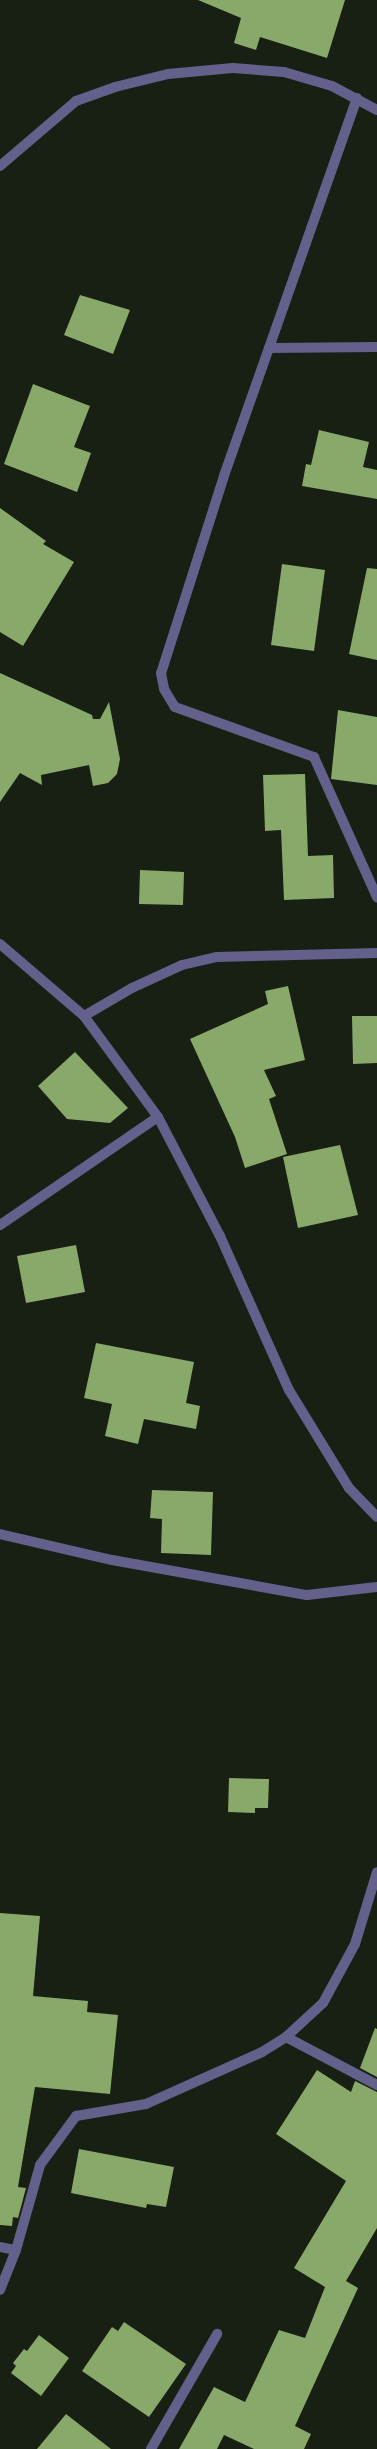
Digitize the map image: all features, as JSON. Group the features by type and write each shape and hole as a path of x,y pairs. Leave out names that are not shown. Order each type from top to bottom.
{"street":[{"path":"0,166 76,101 115,87 168,74 233,68 284,72 332,86 377,110"},
{"path":"357,98 224,476 161,673 164,689 174,707 314,757 377,897"},
{"path":"269,348 377,347"},
{"path":"0,944 84,1016 158,1117 220,1236 289,1390 349,1488 377,1517"},
{"path":"84,1016 149,980 182,966 217,957 377,954"},
{"path":"0,1225 158,1117"},
{"path":"0,1534 112,1560 307,1595 377,1587"},
{"path":"0,2290 16,2250 40,2164 76,2116 146,2104 262,2052 286,2037 323,2003 355,1944 377,1872"},
{"path":"286,2037 377,2086"},
{"path":"0,2247 16,2250"},
{"path":"151,2449 217,2334"}],"building":[{"path":"198,0 345,0 327,58 260,37 256,50 234,43 241,18"},
{"path":"80,295 130,310 113,354 64,335"},
{"path":"33,384 90,406 74,447 91,453 77,492 4,464"},
{"path":"319,430 369,442 363,467 377,470 377,499 302,486 306,464 311,465"},
{"path":"0,508 46,541 43,544 74,562 23,646 0,632"},
{"path":"282,564 325,570 314,651 271,645"},
{"path":"367,568 377,569 377,660 349,654"},
{"path":"0,673 92,715 93,719 100,719 109,702 120,759 117,774 108,783 93,786 89,765 41,775 42,785 20,773 0,802"},
{"path":"338,710 377,717 377,785 331,779"},
{"path":"305,774 308,856 333,855 334,898 284,900 281,830 265,831 263,775"},
{"path":"140,870 184,872 183,905 139,904"},
{"path":"288,986 305,1060 264,1070 276,1096 269,1099 287,1154 245,1168 235,1137 190,1039 268,1004 265,991"},
{"path":"352,1016 377,1016 377,1063 353,1064"},
{"path":"75,1052 128,1108 110,1123 67,1119 38,1086"},
{"path":"340,1145 358,1215 298,1228 283,1157"},
{"path":"76,1245 85,1292 26,1303 17,1256"},
{"path":"96,1343 194,1362 186,1403 200,1406 196,1429 144,1419 138,1444 105,1436 112,1404 84,1398"},
{"path":"152,1490 213,1492 211,1555 161,1553 162,1519 150,1518"},
{"path":"229,1778 269,1779 268,1808 255,1808 255,1813 228,1812"},
{"path":"0,1913 40,1916 33,1996 88,2001 87,2012 118,2015 110,2094 35,2087 18,2187 26,2188 18,2218 13,2217 12,2226 0,2225"},
{"path":"375,2028 377,2029 377,2077 360,2068"},
{"path":"317,2070 351,2092 355,2081 377,2092 377,2228 346,2281 358,2288 295,2426 311,2434 304,2449 254,2449 224,2435 217,2449 179,2449 214,2387 245,2402 279,2330 305,2338 325,2287 294,2268 346,2181 276,2134"},
{"path":"79,2149 174,2167 166,2207 147,2204 146,2208 71,2193"},
{"path":"124,2322 186,2364 149,2417 82,2371 112,2327 118,2331"},
{"path":"39,2335 69,2358 41,2396 11,2373 16,2366 13,2363 24,2349 27,2351"},
{"path":"66,2414 111,2449 37,2449"}]}
